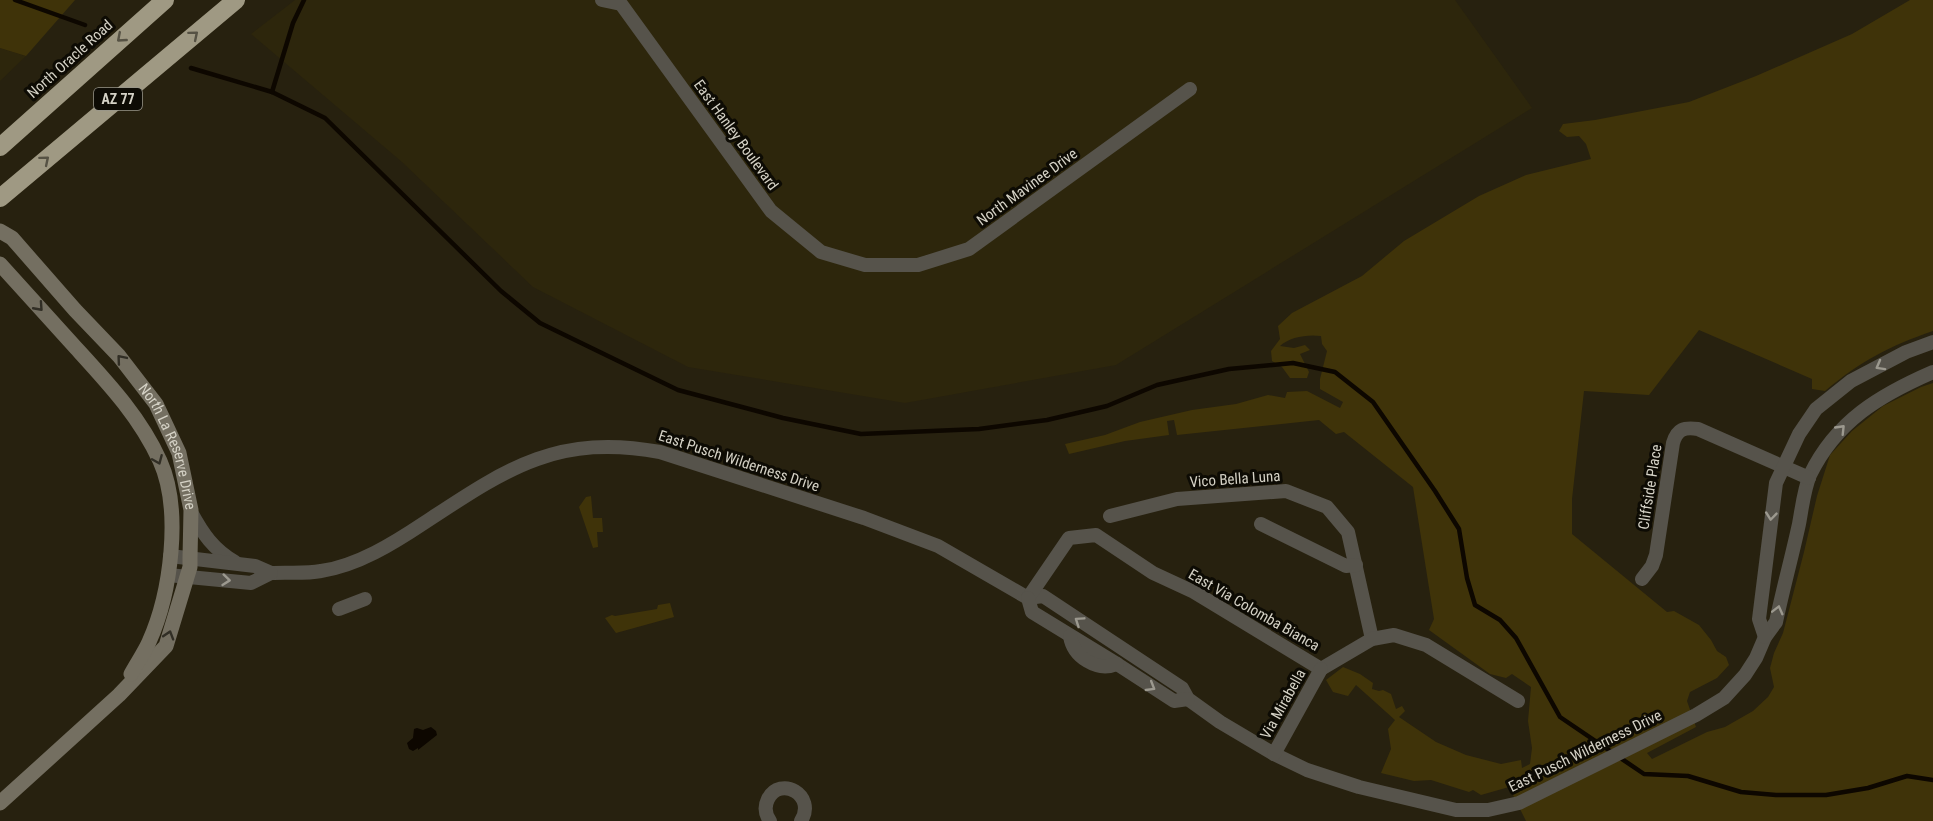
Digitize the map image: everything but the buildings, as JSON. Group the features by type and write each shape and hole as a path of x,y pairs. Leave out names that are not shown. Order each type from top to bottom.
{"highway":[{"name":"North Oracle Road","path":"0,147 165,0"},
{"name":"AZ 77","path":"0,198 237,0"}],"street":[{"name":"East Hanley Boulevard","path":"602,0 622,1 771,211 821,252 865,265"},
{"name":"North Mavinee Drive","path":"865,265 918,265 969,249 1190,89"},
{"name":"North La Reserve Drive","path":"0,231 12,238 119,356 156,404 179,453 191,512 190,558 187,577 166,646 119,695 0,803"},
{"name":"North La Reserve Drive","path":"0,264 137,418 160,462 172,508 168,575 164,597 149,642 119,695"},
{"path":"1765,637 1760,619 1776,483 1799,434 1816,409 1851,381 1906,352 1933,342"},
{"name":"East Pusch Wilderness Drive","path":"168,575 250,582 271,573 321,572 362,559 395,542 487,481 524,463 563,451 604,446 632,447 660,452 864,518 939,546 1028,598 1043,597 1182,687 1188,699 1220,722 1274,754 1307,770 1457,816 1519,803 1696,715 1724,698 1745,675 1756,658 1765,637 1776,622 1809,477 1828,443 1855,415 1881,398 1933,372"},
{"name":"Cliffside Place","path":"1642,579 1652,566 1656,555 1673,443 1677,432 1681,429 1688,427 1698,429 1809,477"},
{"name":"Vico Bella Luna","path":"1110,516 1177,499 1286,490 1327,507 1348,532 1372,639"},
{"name":"East Pusch Wilderness Drive","path":"191,512 219,552 239,564"},
{"path":"1260,524 1346,566 1356,565"},
{"name":"East Via Colomba Bianca","path":"1028,598 1069,538 1096,535 1153,573 1194,592 1321,669 1372,639 1394,635 1426,645 1518,701"},
{"name":"East Pusch Wilderness Drive","path":"170,556 255,566 271,573"},
{"name":"East Pusch Wilderness Drive","path":"1028,598 1032,612 1070,636 1174,701 1188,699"},
{"path":"339,609 365,599"},
{"name":"Via Mirabella","path":"1274,754 1321,669"},
{"path":"770,821 766,813 767,801 775,791 781,788 795,790 804,800 805,814 802,821"}],"shaded area":[{"path":"0,0 75,0 26,56 0,48"},
{"path":"295,0 1455,0 1532,108 1116,365 905,403 688,367 533,287 402,162 251,34"},
{"path":"1910,0 1933,0 1933,331 1876,355 1825,391 1812,389 1812,379 1699,330 1649,395 1584,391 1572,499 1572,534 1667,612 1674,611 1699,625 1717,651 1726,657 1729,665 1717,678 1690,692 1687,701 1696,727 1647,753 1652,759 1707,732 1725,727 1753,711 1768,697 1774,687 1770,668 1783,633 1817,496 1830,455 1852,431 1883,406 1933,383 1933,821 1526,821 1509,787 1481,795 1473,790 1469,792 1431,780 1414,781 1381,773 1391,749 1388,729 1395,720 1356,685 1348,696 1333,692 1326,680 1343,667 1360,674 1373,683 1372,689 1383,690 1391,694 1396,709 1402,706 1405,711 1399,717 1436,742 1466,755 1501,764 1521,760 1522,768 1530,764 1532,748 1528,721 1531,687 1512,674 1506,678 1490,674 1429,630 1434,619 1413,487 1344,432 1336,434 1319,420 1177,435 1174,420 1167,421 1169,435 1125,441 1069,454 1065,444 1105,435 1140,422 1192,410 1236,404 1268,395 1285,398 1287,392 1307,391 1340,408 1343,402 1320,389 1320,379 1327,351 1322,344 1321,336 1299,337 1288,340 1280,346 1294,348 1305,345 1310,350 1300,354 1309,372 1307,378 1290,378 1282,367 1272,361 1271,351 1280,339 1278,326 1292,313 1362,276 1404,241 1479,196 1526,175 1591,159 1586,144 1579,136 1567,137 1559,131 1563,124 1689,102 1756,76 1852,34"},
{"path":"0,48 26,56 0,81"},
{"path":"591,496 593,518 602,518 603,532 597,532 598,547 593,548 579,507 586,497"},
{"path":"670,603 674,617 616,633 605,618 657,609 658,605"},
{"path":"431,727 437,735 418,750 418,748 413,751 409,749 407,743 413,738 414,729 423,730"}],"waterway":[{"path":"15,0 85,25"},
{"path":"272,92 293,23 304,0"},
{"path":"191,68 272,92 325,118 501,291 540,323 678,390 783,418 861,434 979,429 1047,420 1107,406 1157,385 1229,369 1293,363 1335,372 1373,402 1435,491 1459,529 1467,578 1475,605 1500,620 1516,638 1560,717 1644,774 1688,776 1741,792 1826,795 1868,788 1907,776 1933,780"}]}
